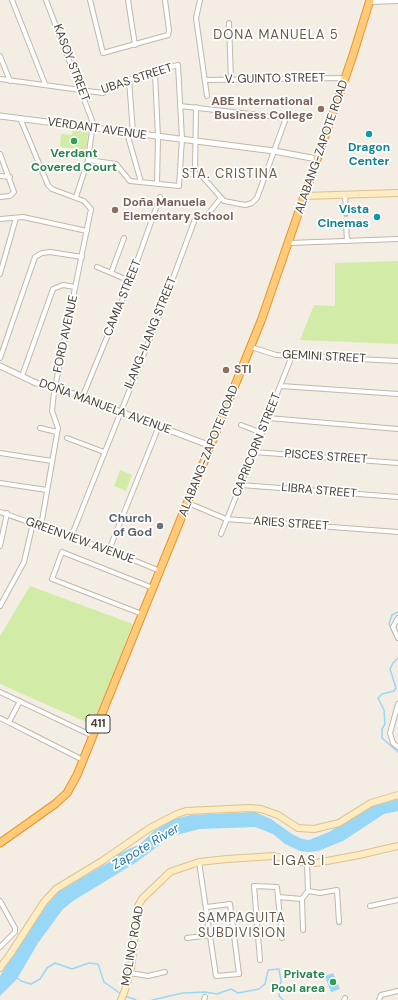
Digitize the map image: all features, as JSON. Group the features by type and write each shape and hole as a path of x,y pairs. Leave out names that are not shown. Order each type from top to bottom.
{"highway":[{"name":"ALABANG-ZAPOTE ROAD","path":"0,843 63,796 72,785 83,760 251,347 289,243 370,1"}],"main road":[{"path":"305,196 398,193"},
{"path":"0,968 44,902 56,889 102,861 150,828 181,812 250,808 261,809 278,815 298,828 314,829 339,823 371,803 398,795"},
{"name":"MOLINO ROAD","path":"121,999 126,990 130,973 137,910 140,902 170,872 199,862 267,856 307,863 339,859 398,846"}],"street":[{"path":"12,0 45,84"},
{"name":"KASOY STREET","path":"46,0 81,89 93,128 88,160 76,197"},
{"path":"90,0 103,53 168,35 170,30 165,0"},
{"path":"128,0 135,45"},
{"path":"200,0 196,18 206,80 207,96"},
{"path":"370,1 398,1"},
{"path":"230,23 231,80"},
{"path":"0,56 10,80"},
{"name":"UBAS STREET","path":"0,79 103,93 116,84 178,65 180,106"},
{"path":"155,73 158,137 157,184"},
{"name":"V. GUINTO STREET","path":"206,80 345,78"},
{"path":"130,80 133,134"},
{"path":"88,160 116,164 130,181 175,187 180,184 181,174 182,139 180,106 286,118 254,202 245,204 227,202 220,199 204,178 195,174 181,174"},
{"path":"195,174 196,107"},
{"name":"VERDANT AVENUE","path":"0,116 133,134 195,140 274,151 317,159"},
{"name":"FORD AVENUE","path":"20,118 48,185 52,189 84,201 90,206 91,212 55,387 52,407 57,425 57,432 41,526"},
{"path":"127,132 141,182"},
{"path":"0,154 10,177 14,192 10,196 0,197"},
{"path":"0,176 10,177"},
{"path":"345,195 346,213"},
{"name":"CAMIA STREET","path":"82,398 130,281 160,198"},
{"path":"209,212 220,199"},
{"path":"0,218 24,217 87,231"},
{"path":"0,274 16,218"},
{"name":"ILANG-ILANG STREET","path":"71,537 119,412 159,316 195,218"},
{"path":"346,223 347,241"},
{"path":"111,273 124,238"},
{"path":"289,243 398,239"},
{"path":"0,358 35,258 42,253 50,252 82,257"},
{"path":"97,267 130,281"},
{"path":"22,376 53,290 63,284 75,287"},
{"name":"GEMINI STREET","path":"251,347 268,354 398,361"},
{"name":"CAPRICORN STREET","path":"221,534 292,356"},
{"name":"DOÑA MANUELA AVENUE","path":"0,366 36,383 55,387 211,446"},
{"path":"281,386 398,394"},
{"path":"268,418 398,428"},
{"path":"240,425 262,433"},
{"path":"109,550 158,426"},
{"path":"40,428 57,432"},
{"path":"68,438 104,452"},
{"name":"PISCES STREET","path":"254,452 398,462"},
{"path":"0,453 52,461"},
{"path":"0,482 47,490"},
{"name":"LIBRA STREET","path":"241,485 398,497"},
{"name":"ARIES STREET","path":"188,503 226,519 398,532"},
{"name":"GREENVIEW AVENUE","path":"0,512 7,513 109,550 160,571"},
{"path":"0,546 7,513"},
{"path":"0,606 24,562 33,523"},
{"path":"143,614 52,579 62,552 154,588"},
{"path":"398,618 393,626 398,638"},
{"path":"0,692 93,736"},
{"path":"9,722 20,701"},
{"path":"398,704 390,733 393,743 398,747"},
{"path":"0,718 83,760"},
{"path":"199,862 207,907 216,976 239,974 230,904 207,907"},
{"path":"303,930 302,899 308,891 307,863"},
{"path":"260,960 254,886 277,887 282,938"},
{"path":"308,891 320,893 337,890 339,922"},
{"path":"278,897 302,899"},
{"path":"370,906 398,900"},
{"path":"0,901 15,930 0,947"},
{"path":"0,913 5,909"},
{"path":"187,938 210,935"},
{"path":"130,973 148,976 165,972"},
{"path":"379,1000 381,995 398,991"}],"green space":[{"name":"Verdant Covered Court","path":"73,130 88,132 86,150 60,147 61,134 72,135"},
{"path":"398,261 398,344 300,340 314,305 335,306 335,263"},
{"path":"120,470 132,475 126,491 114,486"},
{"path":"30,586 133,624 93,725 0,684 0,636"}],"water":[{"name":"Zapote River","path":"398,796 398,811 384,814 343,841 318,851 300,851 285,844 273,834 255,827 200,829 172,836 135,863 73,901 63,909 38,943 17,979 0,996 0,976 39,914 59,891 111,861 120,853 140,844 154,831 174,819 191,815 255,812 271,819 292,834 302,839 309,840 329,832 369,807"},
{"name":"Private Pool area","path":"333,973 340,989 331,992 325,976"}],"waterway":[{"path":"394,635 389,624 392,615 398,612"},
{"path":"398,658 390,669 396,688 394,691 382,694 378,698 384,710 385,724 382,729 382,738 398,752"},
{"path":"16,977 21,981 31,984 40,979 47,968 55,963 72,969 89,963 98,964 104,982 121,994"},
{"path":"152,1000 183,993 205,992 217,994 231,989 238,993 259,989 265,984 268,970 279,969 281,981 279,996 283,1000"},
{"path":"125,996 136,1000"}],"tunnel":[{"path":"346,213 346,223"}],"place":[{"name":"ABE International Business College","path":"321,109"},
{"name":"Dragon Center","path":"369,134"},
{"name":"Verdant Covered Court","path":"74,141"},
{"name":"Doña Manuela Elementary School","path":"115,210"},
{"name":"Vista Cinemas","path":"377,217"},
{"name":"STI","path":"226,370"},
{"name":"Church of God","path":"160,526"},
{"name":"Private Pool area","path":"333,982"}],"district":[{"name":"DONA MANUELA 5","path":"276,36"},
{"name":"STA. CRISTINA","path":"230,175"},
{"name":"LIGAS I","path":"299,861"},
{"name":"SAMPAGUITA SUBDIVISION","path":"242,926"}]}
